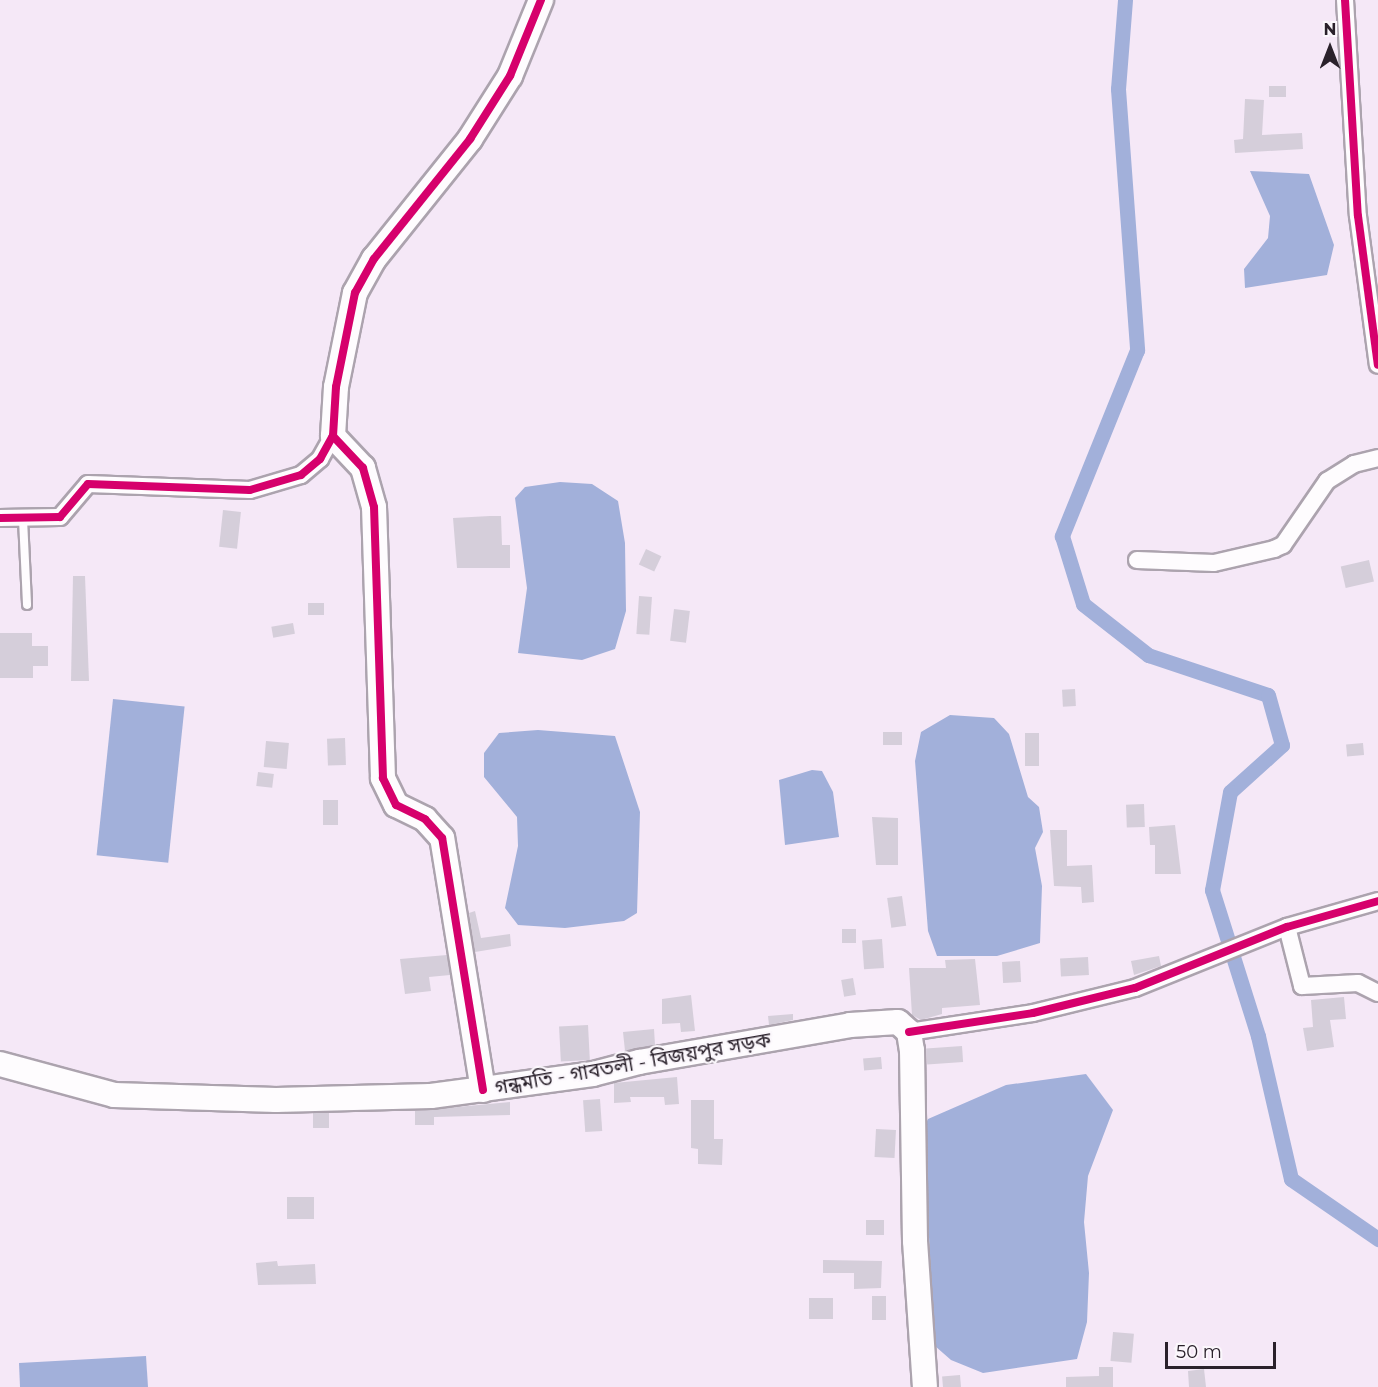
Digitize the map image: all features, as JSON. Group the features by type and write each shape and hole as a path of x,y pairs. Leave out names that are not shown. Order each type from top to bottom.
{"main road":[{"path":"483,1090 442,838 436,827 396,805 383,778 374,507 363,468 333,436 336,387 355,293 374,259 470,139 505,85 541,0"},
{"name":"গন্ধমতি - গাবতলী - বিজয়পুর সড়ক","path":"0,1064 125,1096 298,1100 483,1090 593,1074 639,1062 850,1025 898,1022 909,1032"},
{"path":"909,1032 915,1241 926,1387"}],"street":[{"path":"1345,0 1358,216 1378,365"},
{"path":"0,518 60,517 88,484 250,490 301,475 320,459 333,436"},
{"path":"1137,560 1214,563 1274,549 1283,545 1327,481 1354,464 1378,458"},
{"path":"909,1032 1033,1013 1135,988 1287,927 1378,901"},
{"path":"1287,927 1302,986 1358,983 1378,993"}],"lane":[{"path":"22,519 27,605"}],"water":[{"path":"1250,171 1309,174 1334,245 1327,275 1245,288 1244,269 1268,238 1270,216"},
{"path":"560,482 592,484 618,501 625,543 626,611 615,649 582,660 518,653 527,588 515,498 525,487"},
{"path":"113,699 185,707 168,863 97,855"},
{"path":"950,715 994,718 1009,734 1028,797 1039,807 1043,832 1035,848 1042,886 1040,943 997,956 937,956 928,931 915,761 921,732"},
{"path":"538,730 615,736 640,812 637,913 624,921 565,928 518,925 505,908 518,846 517,817 484,777 484,753 499,733"},
{"path":"812,770 822,771 833,792 839,837 785,845 779,780"},
{"path":"1086,1074 1113,1110 1088,1176 1084,1222 1089,1273 1087,1322 1077,1359 983,1373 951,1360 935,1346 923,1129 928,1119 1006,1085"},
{"path":"146,1356 148,1387 20,1387 19,1363"}],"building":[{"path":"1269,86 1286,86 1286,97 1269,97"},
{"path":"1245,99 1264,100 1262,135 1302,133 1303,149 1235,153 1234,140 1243,139"},
{"path":"223,510 241,512 237,549 219,547"},
{"path":"501,516 502,545 510,545 510,568 457,568 453,518"},
{"path":"646,549 661,556 654,572 639,564"},
{"path":"1369,560 1374,581 1346,588 1341,567"},
{"path":"73,576 85,576 89,681 71,681"},
{"path":"639,596 652,597 649,635 636,634"},
{"path":"308,603 324,603 324,615 308,615"},
{"path":"674,609 690,611 686,643 670,641"},
{"path":"293,623 295,634 273,638 271,627"},
{"path":"0,633 32,633 32,646 48,646 48,666 33,666 33,678 0,678"},
{"path":"1075,689 1076,706 1063,707 1062,690"},
{"path":"883,732 902,732 902,745 883,745"},
{"path":"1025,733 1039,733 1039,766 1025,766"},
{"path":"345,738 346,765 328,766 327,739"},
{"path":"266,741 289,743 287,769 264,767"},
{"path":"1363,743 1364,755 1347,756 1346,744"},
{"path":"258,772 274,774 272,788 256,786"},
{"path":"323,800 338,800 338,825 323,825"},
{"path":"1144,804 1145,827 1127,828 1126,805"},
{"path":"872,817 898,818 898,865 876,865"},
{"path":"1175,825 1181,874 1155,874 1155,845 1150,845 1149,827"},
{"path":"1050,830 1067,830 1067,866 1092,865 1094,902 1082,903 1081,887 1054,886"},
{"path":"902,896 906,926 891,928 887,898"},
{"path":"475,911 481,938 510,934 511,946 475,952 469,913"},
{"path":"842,929 856,929 856,943 842,943"},
{"path":"882,939 884,968 864,969 862,940"},
{"path":"447,955 450,975 429,977 431,991 405,994 400,959"},
{"path":"1159,956 1161,966 1134,975 1131,961"},
{"path":"1088,957 1089,975 1061,976 1060,958"},
{"path":"975,959 980,1005 942,1008 942,1014 921,1020 912,1015 909,968 946,968 945,960"},
{"path":"1020,961 1021,982 1003,983 1002,962"},
{"path":"853,978 856,995 844,997 841,980"},
{"path":"691,995 695,1031 681,1032 680,1023 662,1024 662,999"},
{"path":"1344,997 1346,1019 1330,1020 1334,1047 1307,1051 1303,1028 1313,1027 1311,1000"},
{"path":"793,1014 793,1020 769,1025 768,1016"},
{"path":"588,1025 590,1060 561,1061 559,1027"},
{"path":"654,1029 655,1045 625,1051 623,1032"},
{"path":"962,1046 963,1062 927,1064 926,1049"},
{"path":"881,1057 882,1069 864,1071 863,1059"},
{"path":"677,1077 679,1104 665,1105 664,1097 630,1097 631,1102 614,1103 614,1083"},
{"path":"600,1099 602,1131 585,1132 583,1100"},
{"path":"691,1100 714,1100 714,1139 723,1139 722,1165 698,1164 698,1149 691,1148"},
{"path":"510,1102 510,1115 434,1117 434,1125 415,1125 415,1111"},
{"path":"313,1113 329,1113 329,1128 313,1128"},
{"path":"876,1129 896,1130 895,1158 875,1157"},
{"path":"287,1197 314,1197 314,1219 287,1219"},
{"path":"866,1220 884,1220 884,1235 866,1235"},
{"path":"823,1260 882,1261 881,1288 854,1289 854,1273 823,1273"},
{"path":"277,1261 278,1266 315,1264 316,1284 258,1285 256,1263"},
{"path":"872,1296 886,1296 886,1320 872,1320"},
{"path":"809,1298 833,1298 833,1319 809,1319"},
{"path":"1113,1332 1134,1334 1131,1363 1110,1361"},
{"path":"1099,1367 1113,1367 1113,1387 1066,1387 1066,1377 1099,1376"},
{"path":"1204,1369 1206,1387 1189,1387 1188,1371"},
{"path":"960,1375 961,1387 943,1387 942,1377"}],"waterway":[{"path":"1125,0 1118,89 1137,350 1062,536 1083,604 1148,655 1268,695 1282,745 1230,792 1212,890 1258,1036 1291,1179 1378,1239"}],"cycle path":[{"path":"483,1090 442,838 425,819 396,805 383,778 374,507 363,468 333,436 336,387 355,293 374,259 470,139 510,76 541,0"},
{"path":"1345,0 1358,216 1378,365"},
{"path":"0,518 60,517 88,484 250,490 301,475 320,459 333,436"},
{"path":"909,1032 1033,1013 1135,988 1287,927 1378,901"}]}
